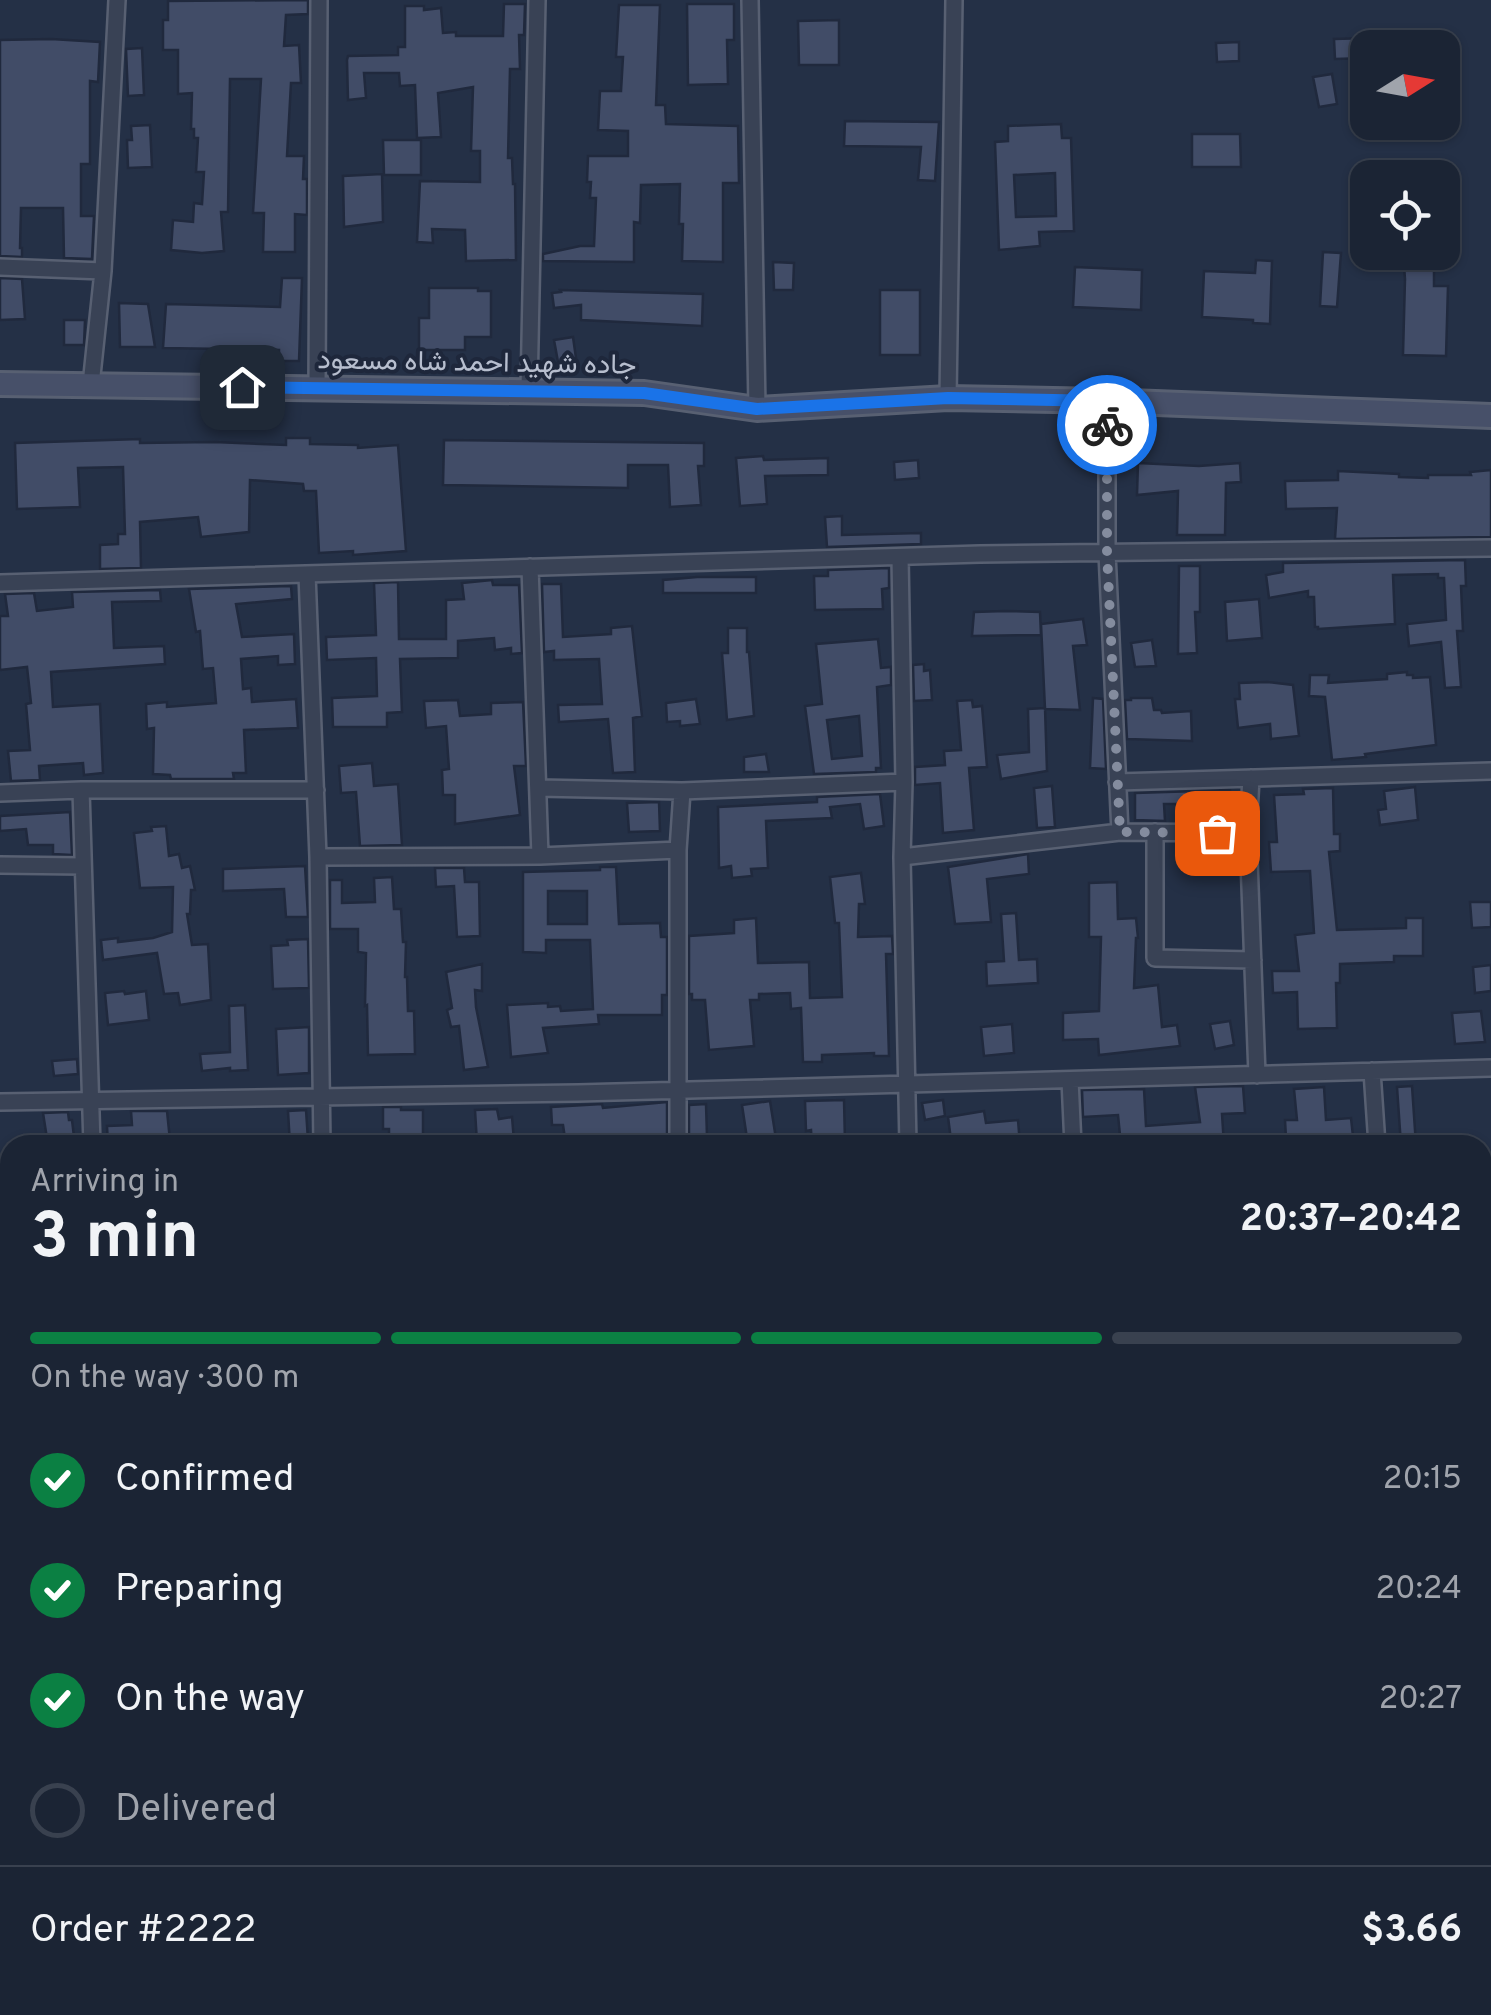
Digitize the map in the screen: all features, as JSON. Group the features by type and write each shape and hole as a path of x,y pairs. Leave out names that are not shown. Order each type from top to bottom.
{"main road":[{"name":"جاده شهيد احمد شاه مسعود","path":"0,384 644,393 757,409 948,398 1491,416"}],"street":[{"path":"91,385 104,271 117,0"},
{"path":"317,388 318,0"},
{"path":"529,391 537,0"},
{"path":"750,0 757,409"},
{"path":"948,398 954,0"},
{"path":"0,267 104,271"},
{"path":"1104,401 1120,832"},
{"path":"0,583 1107,552 1491,548"},
{"path":"900,557 908,1135"},
{"path":"530,568 540,856"},
{"path":"307,574 318,857 322,1135"},
{"path":"1117,782 1491,770"},
{"path":"1251,778 1248,833 1257,1075"},
{"path":"539,788 682,791 904,782"},
{"path":"81,790 92,1135"},
{"path":"0,793 316,790"},
{"path":"678,1135 678,850 682,791"},
{"path":"902,857 1120,832 1248,833"},
{"path":"1155,832 1155,958 1253,960"},
{"path":"318,857 540,856 678,850"},
{"path":"0,866 83,866"},
{"path":"0,1102 678,1090 1491,1068"},
{"path":"1372,1072 1376,1135"},
{"path":"1070,1080 1073,1135"}],"building":[{"path":"308,0 308,14 286,15 284,46 299,45 301,83 291,83 287,156 304,156 303,179 307,179 307,215 295,214 295,252 263,252 264,213 253,213 261,79 230,79 228,212 221,212 224,251 171,250 173,220 193,222 194,203 202,204 204,172 196,172 198,138 194,138 191,129 192,93 178,94 178,50 163,50 163,20 168,20 168,1"},
{"path":"504,4 525,4 524,35 519,35 520,69 510,69 508,158 512,158 515,184 516,260 466,261 465,230 432,229 433,243 417,242 420,181 480,182 480,151 471,151 473,87 438,93 441,137 417,138 415,85 400,86 399,73 364,73 366,98 348,100 347,60 348,56 398,55 398,47 405,47 405,6 441,8 443,33 503,36"},
{"path":"687,4 734,4 734,40 727,40 728,84 688,85"},
{"path":"619,5 660,5 656,105 665,105 666,124 738,126 739,183 723,183 723,262 682,261 680,184 641,185 640,223 634,222 634,262 543,261 543,254 594,246 596,198 590,198 588,156 628,156 628,131 598,130 600,91 621,91 623,57 616,57"},
{"path":"839,20 839,65 799,65 798,21"},
{"path":"1334,39 1350,39 1350,59 1335,59"},
{"path":"0,40 100,42 98,82 90,81 90,164 81,164 81,216 94,216 92,259 64,258 63,208 21,208 22,257 0,256"},
{"path":"1239,42 1239,61 1217,62 1216,43"},
{"path":"142,48 144,95 128,96 126,49"},
{"path":"1332,74 1337,104 1319,107 1313,77"},
{"path":"845,121 939,122 935,181 918,180 921,147 844,146"},
{"path":"1061,124 1062,138 1071,138 1074,231 1039,232 1040,246 999,250 995,142 1008,141 1008,126","holes":["1055,173 1056,216 1016,217 1014,175"]},
{"path":"150,125 152,167 128,168 131,126"},
{"path":"1192,134 1240,134 1241,167 1192,167"},
{"path":"383,140 421,140 421,175 384,175"},
{"path":"382,174 383,222 344,227 343,176"},
{"path":"1323,252 1341,253 1337,307 1320,306"},
{"path":"1256,260 1272,261 1270,324 1202,317 1204,271 1255,273"},
{"path":"773,262 794,263 793,290 774,290"},
{"path":"1075,267 1142,270 1141,310 1073,307"},
{"path":"1404,270 1434,270 1434,286 1448,286 1446,356 1403,355"},
{"path":"0,278 22,279 25,319 0,320"},
{"path":"282,278 302,278 299,361 279,361 279,350 163,348 166,304 280,307"},
{"path":"429,288 491,291 491,337 465,337 465,350 419,350 419,318 429,318"},
{"path":"560,290 703,294 702,326 581,320 581,305 554,308 552,293"},
{"path":"880,290 920,290 920,355 880,355"},
{"path":"119,303 148,304 155,347 120,347"},
{"path":"64,320 85,320 84,345 64,345"},
{"path":"573,337 576,358 558,362 554,340"},
{"path":"286,438 310,438 310,444 358,448 398,445 406,551 319,553 316,491 304,491 303,484 250,480 249,532 201,537 198,517 140,522 141,568 100,569 100,545 118,544 118,534 125,534 123,467 78,468 80,507 17,509 15,443 140,439 140,443 286,445"},
{"path":"444,440 704,443 704,466 698,466 701,505 670,507 668,465 628,465 628,488 443,485"},
{"path":"763,456 764,460 828,458 828,475 765,476 767,504 740,506 736,458"},
{"path":"918,460 919,478 895,480 894,462"},
{"path":"1138,463 1240,463 1241,482 1226,483 1225,535 1177,535 1178,491 1137,495"},
{"path":"1491,470 1491,537 1335,539 1337,508 1286,509 1285,481 1338,480 1338,471 1428,478"},
{"path":"842,516 842,535 921,533 921,544 827,547 825,517"},
{"path":"1465,560 1466,586 1461,586 1463,631 1457,631 1461,687 1445,688 1441,642 1409,646 1407,624 1446,620 1444,578 1438,578 1438,574 1393,575 1395,624 1318,629 1314,597 1308,597 1308,591 1269,598 1266,575 1283,572 1283,563"},
{"path":"1179,566 1200,566 1200,612 1195,612 1197,653 1178,654"},
{"path":"889,568 889,588 882,589 883,609 815,610 814,576 828,576 828,570"},
{"path":"756,577 756,593 663,593 663,580"},
{"path":"492,580 493,585 519,585 522,653 511,654 511,648 495,650 494,638 458,641 458,658 400,659 402,712 387,713 387,727 333,727 332,698 377,696 376,658 327,660 326,637 376,635 374,583 398,582 399,639 446,639 446,600 464,599 462,583"},
{"path":"542,584 561,584 563,637 611,634 611,628 632,626 642,716 633,718 635,772 613,773 608,719 559,722 558,705 602,704 599,659 554,660 554,651 544,652"},
{"path":"291,586 292,599 236,604 242,637 294,634 295,664 278,665 278,656 241,659 243,689 251,688 252,702 296,699 298,728 244,730 246,773 233,773 234,779 171,779 170,775 153,774 154,728 147,729 146,704 167,702 167,707 216,703 213,668 203,669 200,631 196,632 189,589"},
{"path":"160,590 161,601 112,602 114,648 164,646 165,664 51,672 53,707 100,704 103,773 84,775 83,763 39,766 40,780 11,781 8,751 30,750 26,704 31,703 27,667 0,670 0,616 8,616 5,594 34,593 37,611 73,607 72,592"},
{"path":"1259,599 1262,638 1227,641 1225,602"},
{"path":"974,612 1040,612 1041,635 972,636"},
{"path":"1083,619 1087,645 1073,646 1080,710 1045,709 1041,624"},
{"path":"728,628 747,628 754,716 727,720 722,653 728,653"},
{"path":"878,639 881,668 891,667 891,685 877,687 881,768 876,768 876,772 814,774 805,706 822,704 816,644","holes":["859,716 862,756 832,759 827,720"]},
{"path":"1152,640 1156,666 1135,667 1131,643"},
{"path":"924,664 924,671 930,670 932,700 914,701 913,665"},
{"path":"1407,672 1413,678 1430,677 1436,745 1332,760 1325,697 1309,696 1310,675 1329,675 1328,683 1387,679 1387,674"},
{"path":"1239,683 1293,685 1299,736 1271,739 1270,724 1238,728 1235,699 1240,699"},
{"path":"1093,698 1103,699 1106,769 1090,768"},
{"path":"1152,698 1154,710 1162,713 1191,711 1192,741 1127,739 1125,700"},
{"path":"696,699 700,724 680,726 680,721 667,722 666,703"},
{"path":"458,700 460,716 491,714 491,703 523,702 526,766 514,766 520,815 455,824 455,795 443,795 442,770 449,769 446,726 426,728 424,701"},
{"path":"972,700 973,707 982,706 987,767 969,768 974,830 943,833 940,783 915,785 915,767 945,765 944,751 961,750 957,701"},
{"path":"1045,708 1047,771 1001,779 997,755 1029,752 1028,709"},
{"path":"766,754 769,772 744,772 744,757"},
{"path":"372,763 374,786 398,784 402,845 360,846 356,792 341,793 339,766"},
{"path":"1052,786 1055,827 1037,828 1034,788"},
{"path":"1415,787 1418,820 1380,825 1378,810 1386,809 1384,791"},
{"path":"1333,788 1334,834 1340,834 1340,851 1329,852 1337,930 1406,928 1406,918 1423,918 1423,956 1394,956 1394,962 1340,964 1340,983 1336,983 1337,1028 1298,1029 1297,992 1273,993 1272,971 1299,971 1295,935 1314,933 1310,871 1271,872 1269,842 1277,842 1274,795"},
{"path":"1230,790 1230,804 1164,804 1165,821 1135,820 1135,793"},
{"path":"880,794 884,826 864,829 860,804 830,807 832,818 766,821 768,868 751,869 752,876 732,878 731,866 719,868 718,807"},
{"path":"659,802 660,831 629,832 627,803"},
{"path":"70,812 72,855 53,854 53,845 28,845 26,829 0,831 0,816"},
{"path":"166,826 169,856 179,854 182,868 190,866 195,890 191,890 187,914 192,945 208,944 211,1000 180,1005 178,993 164,994 157,953 103,960 101,940 118,938 118,942 172,932 173,887 140,888 134,833"},
{"path":"1028,854 1029,874 987,879 991,922 955,924 948,867"},
{"path":"305,866 308,917 286,917 284,889 223,891 223,869"},
{"path":"616,867 619,924 660,923 661,937 667,937 667,995 662,995 662,1015 598,1015 599,1024 543,1028 548,1053 511,1057 507,1005 548,1003 548,1007 560,1006 561,1011 593,1009 590,940 546,940 546,953 523,952 523,872","holes":["548,891 587,891 587,924 548,924"]},
{"path":"435,868 464,868 465,882 479,882 480,936 457,937 454,886 436,887"},
{"path":"861,873 865,904 859,904 858,937 892,936 893,954 886,954 889,1056 822,1055 822,1062 803,1062 801,1008 791,1009 790,993 759,994 759,1000 750,1000 754,1046 709,1050 705,1000 692,1000 689,994 689,936 734,933 734,920 756,918 758,963 809,962 810,998 842,997 839,923 835,923 830,877"},
{"path":"392,877 394,909 401,909 406,942 405,977 408,1011 414,1011 415,1054 368,1055 366,953 358,952 358,929 330,929 330,880 342,880 342,903 375,902 374,878"},
{"path":"1117,882 1118,919 1136,918 1134,988 1158,985 1162,1027 1177,1025 1180,1046 1099,1055 1098,1039 1063,1040 1063,1013 1099,1011 1101,937 1089,937 1089,883"},
{"path":"1470,902 1491,902 1491,927 1472,928"},
{"path":"1016,913 1019,960 1037,959 1038,983 987,986 986,962 1004,961 1001,914"},
{"path":"308,939 309,988 273,989 271,946"},
{"path":"482,964 482,991 475,990 488,1067 464,1070 459,1026 451,1027 447,1010 452,1008 446,972"},
{"path":"1491,965 1491,991 1475,993 1473,967"},
{"path":"146,991 149,1020 108,1025 105,993"},
{"path":"245,1005 248,1070 202,1071 200,1054 230,1052 229,1006"},
{"path":"1481,1011 1485,1042 1455,1044 1452,1013"},
{"path":"1230,1021 1234,1045 1215,1049 1210,1024"},
{"path":"1012,1024 1014,1053 984,1056 981,1027"},
{"path":"309,1027 309,1073 278,1075 276,1029"},
{"path":"77,1059 78,1074 54,1076 52,1061"},
{"path":"1243,1086 1245,1113 1222,1114 1223,1135 1120,1135 1118,1115 1083,1117 1082,1090 1144,1089 1146,1126 1200,1122 1195,1087"},
{"path":"1412,1086 1415,1135 1400,1135 1397,1087"},
{"path":"1324,1087 1326,1120 1351,1118 1353,1135 1286,1135 1285,1120 1297,1120 1294,1089"},
{"path":"844,1100 845,1135 811,1135 811,1130 806,1131 805,1101"},
{"path":"943,1100 945,1116 925,1120 922,1103"},
{"path":"770,1101 775,1135 746,1135 742,1105"},
{"path":"667,1102 667,1135 564,1135 563,1125 552,1125 551,1107 602,1104 603,1108"},
{"path":"706,1104 707,1135 689,1135 689,1105"},
{"path":"383,1107 423,1110 423,1135 389,1135 389,1129 383,1129"},
{"path":"497,1109 499,1119 512,1117 514,1135 477,1135 475,1110"},
{"path":"306,1110 308,1135 289,1135 288,1111"},
{"path":"131,1111 167,1111 169,1135 107,1135 107,1126 132,1125"},
{"path":"984,1111 986,1123 1018,1120 1019,1135 950,1135 948,1117"},
{"path":"68,1112 74,1135 46,1135 43,1113"}],"way so far":[{"path":"1107,425 1107,552 1120,832 1217,833"}],"route":[{"path":"242,387 644,393 757,409 948,398 1104,401 1107,425"}]}
